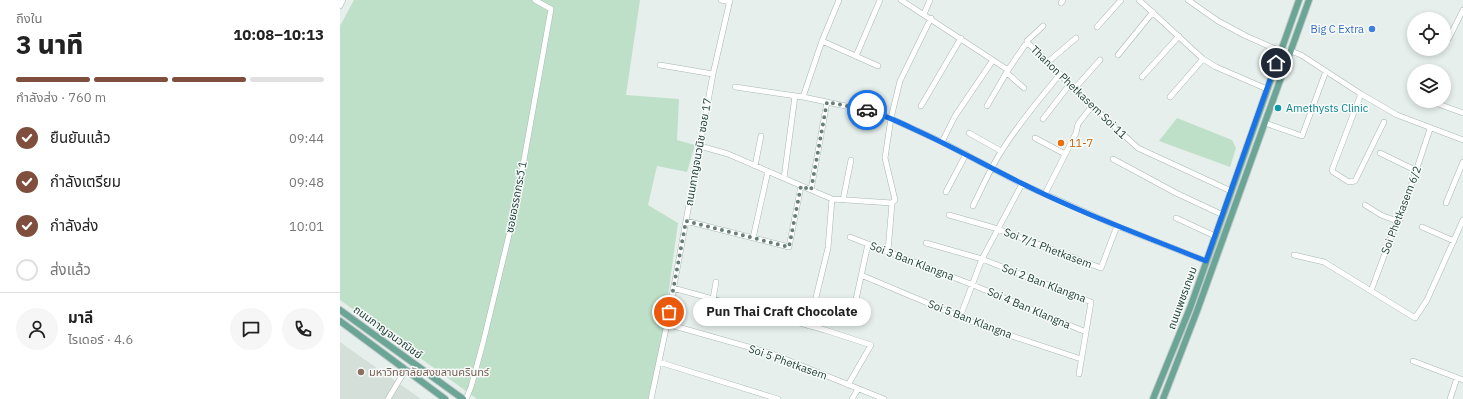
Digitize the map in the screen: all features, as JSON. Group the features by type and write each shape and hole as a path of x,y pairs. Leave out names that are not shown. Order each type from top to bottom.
{"main road":[{"name":"ถนนเพชรเกษม","path":"1153,399 1190,308 1280,50 1299,0"},
{"name":"ถนนเพชรเกษม","path":"1163,399 1197,311 1309,0"},
{"path":"1190,308 1197,311"},
{"name":"ถนนกาญจนวณิชย์","path":"340,310 465,399"},
{"name":"ถนนกาญจนวณิชย์","path":"340,321 445,399"},
{"path":"406,369 410,361"}],"street":[{"path":"340,6 343,0"},
{"name":"ซอยอรรถกระวี 1","path":"465,399 471,387 483,343 515,210 551,9 535,0"},
{"path":"721,0 730,1"},
{"path":"803,97 822,41 839,0"},
{"path":"856,56 880,0"},
{"path":"901,0 931,18 993,60 1008,71 1024,88"},
{"path":"924,14 930,0"},
{"path":"1098,27 1121,0"},
{"path":"1140,0 1203,59 1216,67 1267,89"},
{"path":"1188,0 1218,21 1240,33 1280,50 1291,51 1301,56 1397,115 1430,129 1463,140"},
{"name":"ถนนกาญจนวนิช ซอย 17","path":"651,399 667,324 713,74 730,1"},
{"path":"1451,36 1463,10"},
{"path":"1118,55 1153,12"},
{"path":"888,251 892,203 895,200 886,158 891,118 900,81 931,18"},
{"path":"1027,41 1043,26"},
{"path":"1142,77 1179,36"},
{"path":"921,106 961,38"},
{"path":"1048,62 1076,38"},
{"path":"822,41 878,66"},
{"name":"Thanon Phetkasem Soi 11","path":"1008,71 1027,41 1092,106 1138,148 1231,191"},
{"path":"1170,97 1203,59"},
{"path":"942,142 955,116 993,60"},
{"path":"1074,88 1100,60"},
{"path":"660,65 713,74"},
{"path":"987,106 1008,71"},
{"path":"1265,123 1302,136 1326,71"},
{"path":"973,206 1001,151 1024,119 1060,74"},
{"path":"1043,119 1070,84"},
{"path":"735,87 803,97 880,113 942,142 1022,184 1118,226 1206,261"},
{"path":"1361,94 1332,170 1333,172 1349,182 1355,181 1384,122"},
{"path":"784,178 795,96"},
{"path":"811,190 827,102"},
{"path":"1045,194 1076,133 1078,124 1092,106"},
{"path":"855,122 858,108"},
{"path":"1449,108 1463,113"},
{"name":"Soi Phetkasem 6/2","path":"1371,291 1397,221 1400,218 1430,129"},
{"path":"969,133 1001,151"},
{"path":"755,166 761,136"},
{"path":"1035,138 1065,154"},
{"path":"700,146 728,154 832,199 892,203"},
{"path":"1380,153 1417,171"},
{"path":"946,192 966,154"},
{"path":"1113,159 1176,193 1223,215"},
{"path":"843,200 851,160"},
{"path":"1446,203 1463,162"},
{"path":"753,238 768,172"},
{"path":"960,316 982,259 1022,184"},
{"path":"686,221 789,247 801,186"},
{"path":"809,326 828,248 832,199"},
{"path":"1365,206 1381,215 1397,221"},
{"path":"949,215 998,229"},
{"path":"1176,218 1215,236"},
{"path":"1294,254 1324,262 1415,318 1427,300 1463,220"},
{"name":"Soi 7/1 Phetkasem","path":"998,229 1101,268 1118,226"},
{"path":"1422,226 1454,241"},
{"name":"Soi 3 Ban Klangna","path":"850,237 973,285"},
{"name":"Soi 2 Ban Klangna","path":"926,243 982,259 1091,302 1079,374"},
{"path":"855,304 868,244"},
{"name":"Soi 5 Ban Klangna","path":"861,276 982,326 1081,359"},
{"path":"712,299 716,282"},
{"name":"Soi 4 Ban Klangna","path":"973,285 1086,332"},
{"path":"673,288 871,345 848,385"},
{"name":"Soi 5 Phetkasem","path":"667,324 770,353 884,399"},
{"path":"1413,361 1463,380"},
{"path":"659,362 778,399"},
{"path":"388,399 406,369"},
{"path":"1450,399 1457,378"},
{"path":"852,399 858,389"}],"shaded area":[{"name":"มหาวิทยาลัยสงขลานครินทร์","path":"340,342 344,345 421,399 340,399"}],"green space":[{"path":"354,0 640,0 626,95 679,99 677,140 695,145 687,172 657,166 648,205 678,223 661,347 649,399 477,399 340,300 340,26"},
{"path":"1177,118 1232,140 1236,148 1230,167 1159,141"}],"way so far":[{"path":"669,312 686,221 789,247 801,186 811,190 827,102 867,110"}],"place":[{"name":"Big C Extra","path":"1372,29"},
{"name":"Amethysts Clinic","path":"1278,108"},
{"name":"11-7","path":"1061,143"},
{"name":"Pun Thai Craft Chocolate","path":"669,312"},
{"name":"มหาวิทยาลัยสงขลานครินทร์","path":"361,372"}],"route":[{"path":"867,110 880,113 942,142 1022,184 1118,226 1206,261 1276,63"}]}
